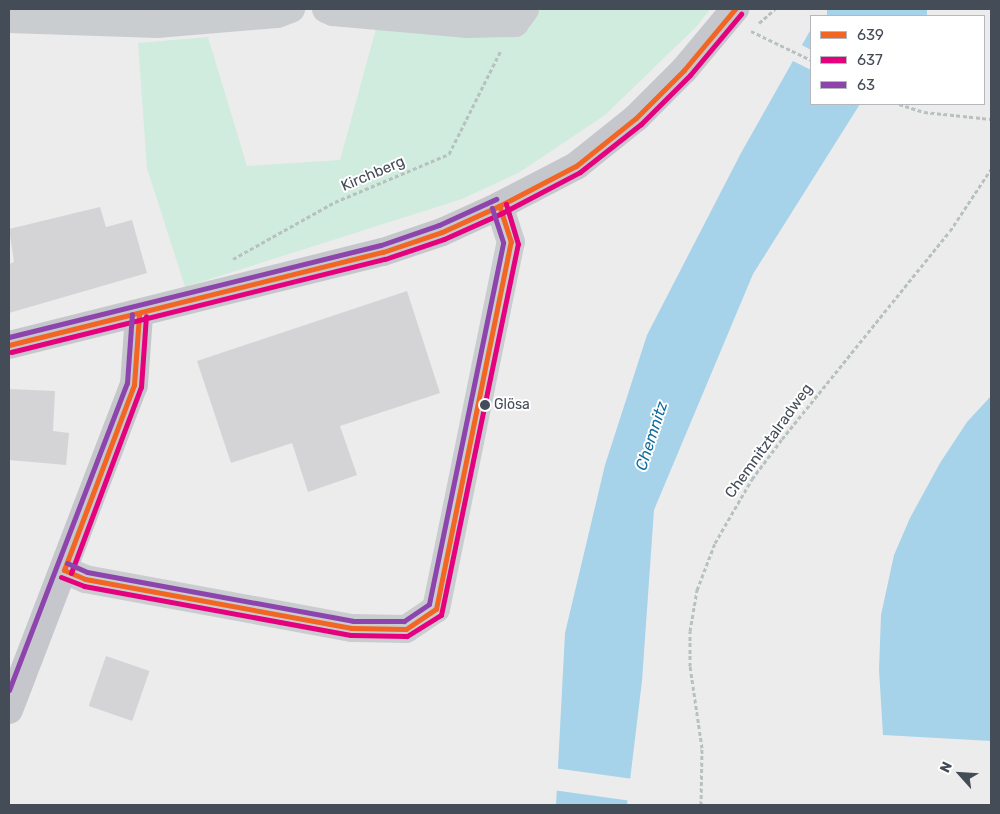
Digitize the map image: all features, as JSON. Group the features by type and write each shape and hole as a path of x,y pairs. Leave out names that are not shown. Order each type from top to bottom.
{"main road":[{"path":"9,345 139,315 383,252 442,232 499,206 576,166 636,118 684,70 735,9"},
{"path":"10,702 64,570 134,385 139,315"}],"street":[{"path":"9,19 156,24 276,14 291,9"},
{"path":"326,9 333,12 467,24 520,16"},
{"path":"64,570 85,579 352,628 406,629 436,609 505,277 510,242 499,206"}],"path":[{"path":"751,31 775,9"},
{"name":"Kirchberg","path":"225,264 335,202 449,154 520,16"},
{"path":"769,38 810,59"},
{"path":"902,105 916,109 991,119"},
{"name":"Chemnitztalradweg","path":"701,805 702,748 690,666 690,631 697,590 715,543 752,479 782,439 950,231 991,169"}],"green space":[{"path":"535,9 710,9 697,26 605,115 520,172 462,199 185,287 147,168 138,43 208,37 247,166 340,160 377,25"}],"water":[{"path":"827,9 927,9 927,15 827,15"},
{"name":"Chemnitz","path":"810,31 810,105 859,105 753,274 654,510 642,681 627,805 556,805 565,633 605,465 647,335 741,153"},
{"path":"991,396 991,741 883,735 879,670 881,615 894,555 910,518 940,463 967,422"}],"pier":[{"path":"800,44 810,49 810,70 791,60"},
{"path":"556,768 633,779 630,801 553,790"}],"building":[{"path":"100,207 106,227 132,220 147,273 9,313 9,264 14,262 9,229"},
{"path":"407,291 440,393 340,426 357,475 308,492 292,443 231,463 197,361"},
{"path":"9,389 55,391 53,431 69,433 66,465 9,460"},
{"path":"106,656 149,671 132,721 89,706"}],"transit line":[{"name":"639","path":"9,345 383,252 442,232 499,206 576,166 636,118 684,70 735,9"},
{"name":"637","path":"11,352 385,259 444,239 502,213 580,172 641,124 690,75 741,14"},
{"name":"63","path":"9,337 381,245 439,225 496,199"},
{"name":"637","path":"61,577 84,586 351,635 407,636 441,615 518,244 506,204"},
{"name":"639","path":"64,570 85,579 352,628 406,629 436,609 511,242 499,206"},
{"name":"63","path":"67,563 87,572 353,621 404,621 429,604 503,242 492,208"},
{"name":"63","path":"9,690 127,383 132,314"},
{"name":"639","path":"64,570 134,385 139,315"},
{"name":"637","path":"71,573 141,387 146,316"}],"place":[{"name":"Glösa","path":"485,405"}]}
